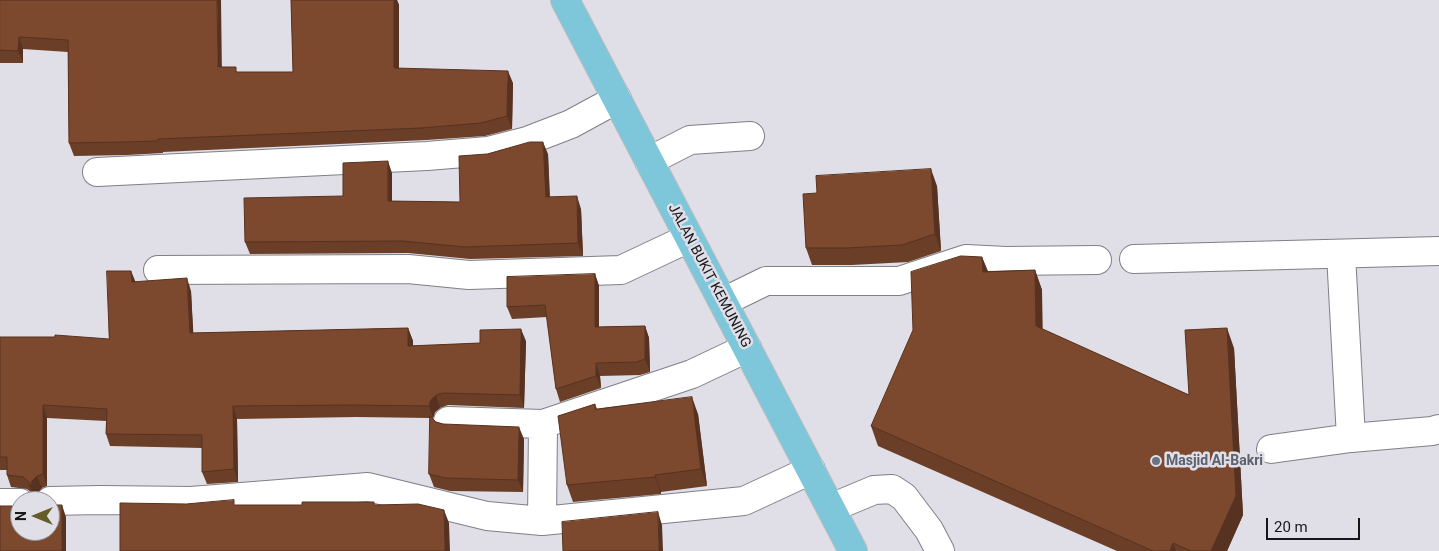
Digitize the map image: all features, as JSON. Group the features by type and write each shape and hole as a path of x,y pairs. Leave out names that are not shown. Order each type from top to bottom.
{"main road":[{"name":"JALAN BUKIT KEMUNING","path":"565,0 853,551"}],"street":[{"path":"97,172 427,156 488,151 527,141 571,124 617,99"},
{"path":"649,161 690,140 750,136"},
{"path":"158,270 408,269 469,275 621,270 689,238"},
{"path":"1134,259 1439,251"},
{"path":"1341,254 1351,438"},
{"path":"723,302 766,281 899,281 966,259 1097,260"},
{"path":"448,421 543,424 692,374 747,348"},
{"path":"542,522 543,424"},
{"path":"1271,449 1439,429"},
{"path":"60,502 190,500 368,487 487,516 542,522 744,500 811,470"},
{"path":"831,508 874,490 892,489 904,497 929,530 940,551"}],"building":[{"path":"0,0 217,0 218,67 236,67 236,72 293,72 291,0 394,0 394,68 508,71 507,116 481,123 421,128 158,139 158,141 69,143 68,40 19,37 18,51 0,50"},
{"path":"530,142 543,142 546,197 577,196 578,243 465,247 403,241 245,242 244,198 343,196 343,163 388,161 388,201 460,202 459,156 487,154"},
{"path":"931,169 935,234 902,245 806,248 803,194 817,193 816,176"},
{"path":"961,256 982,257 983,272 1035,270 1036,326 1189,395 1185,330 1227,328 1236,496 1211,551 1191,551 1173,543 1170,551 1153,551 871,426 913,330 911,272"},
{"path":"107,271 131,271 132,282 187,278 190,333 408,328 408,346 480,343 480,330 521,329 520,395 443,393 436,395 431,400 429,406 233,406 234,469 202,472 202,435 106,434 107,409 43,405 43,474 37,476 32,481 30,487 29,482 23,477 7,475 7,457 0,457 0,337 55,337 55,335 109,339"},
{"path":"595,274 595,327 645,326 645,359 636,362 596,363 596,376 556,389 545,305 507,307 507,277"},
{"path":"692,397 701,469 655,475 655,477 567,485 558,416 595,404 595,409"},
{"path":"430,416 436,422 443,424 519,427 518,480 445,478 429,474"},
{"path":"234,500 234,505 302,505 302,502 374,502 374,505 418,504 444,510 445,551 120,551 120,503 186,504"},
{"path":"60,505 62,505 62,551 0,551 0,506 10,506 10,541 60,541"},
{"path":"658,512 659,551 563,551 562,522"}],"place":[{"name":"Masjid Al-Bakri","path":"1156,461"}]}
